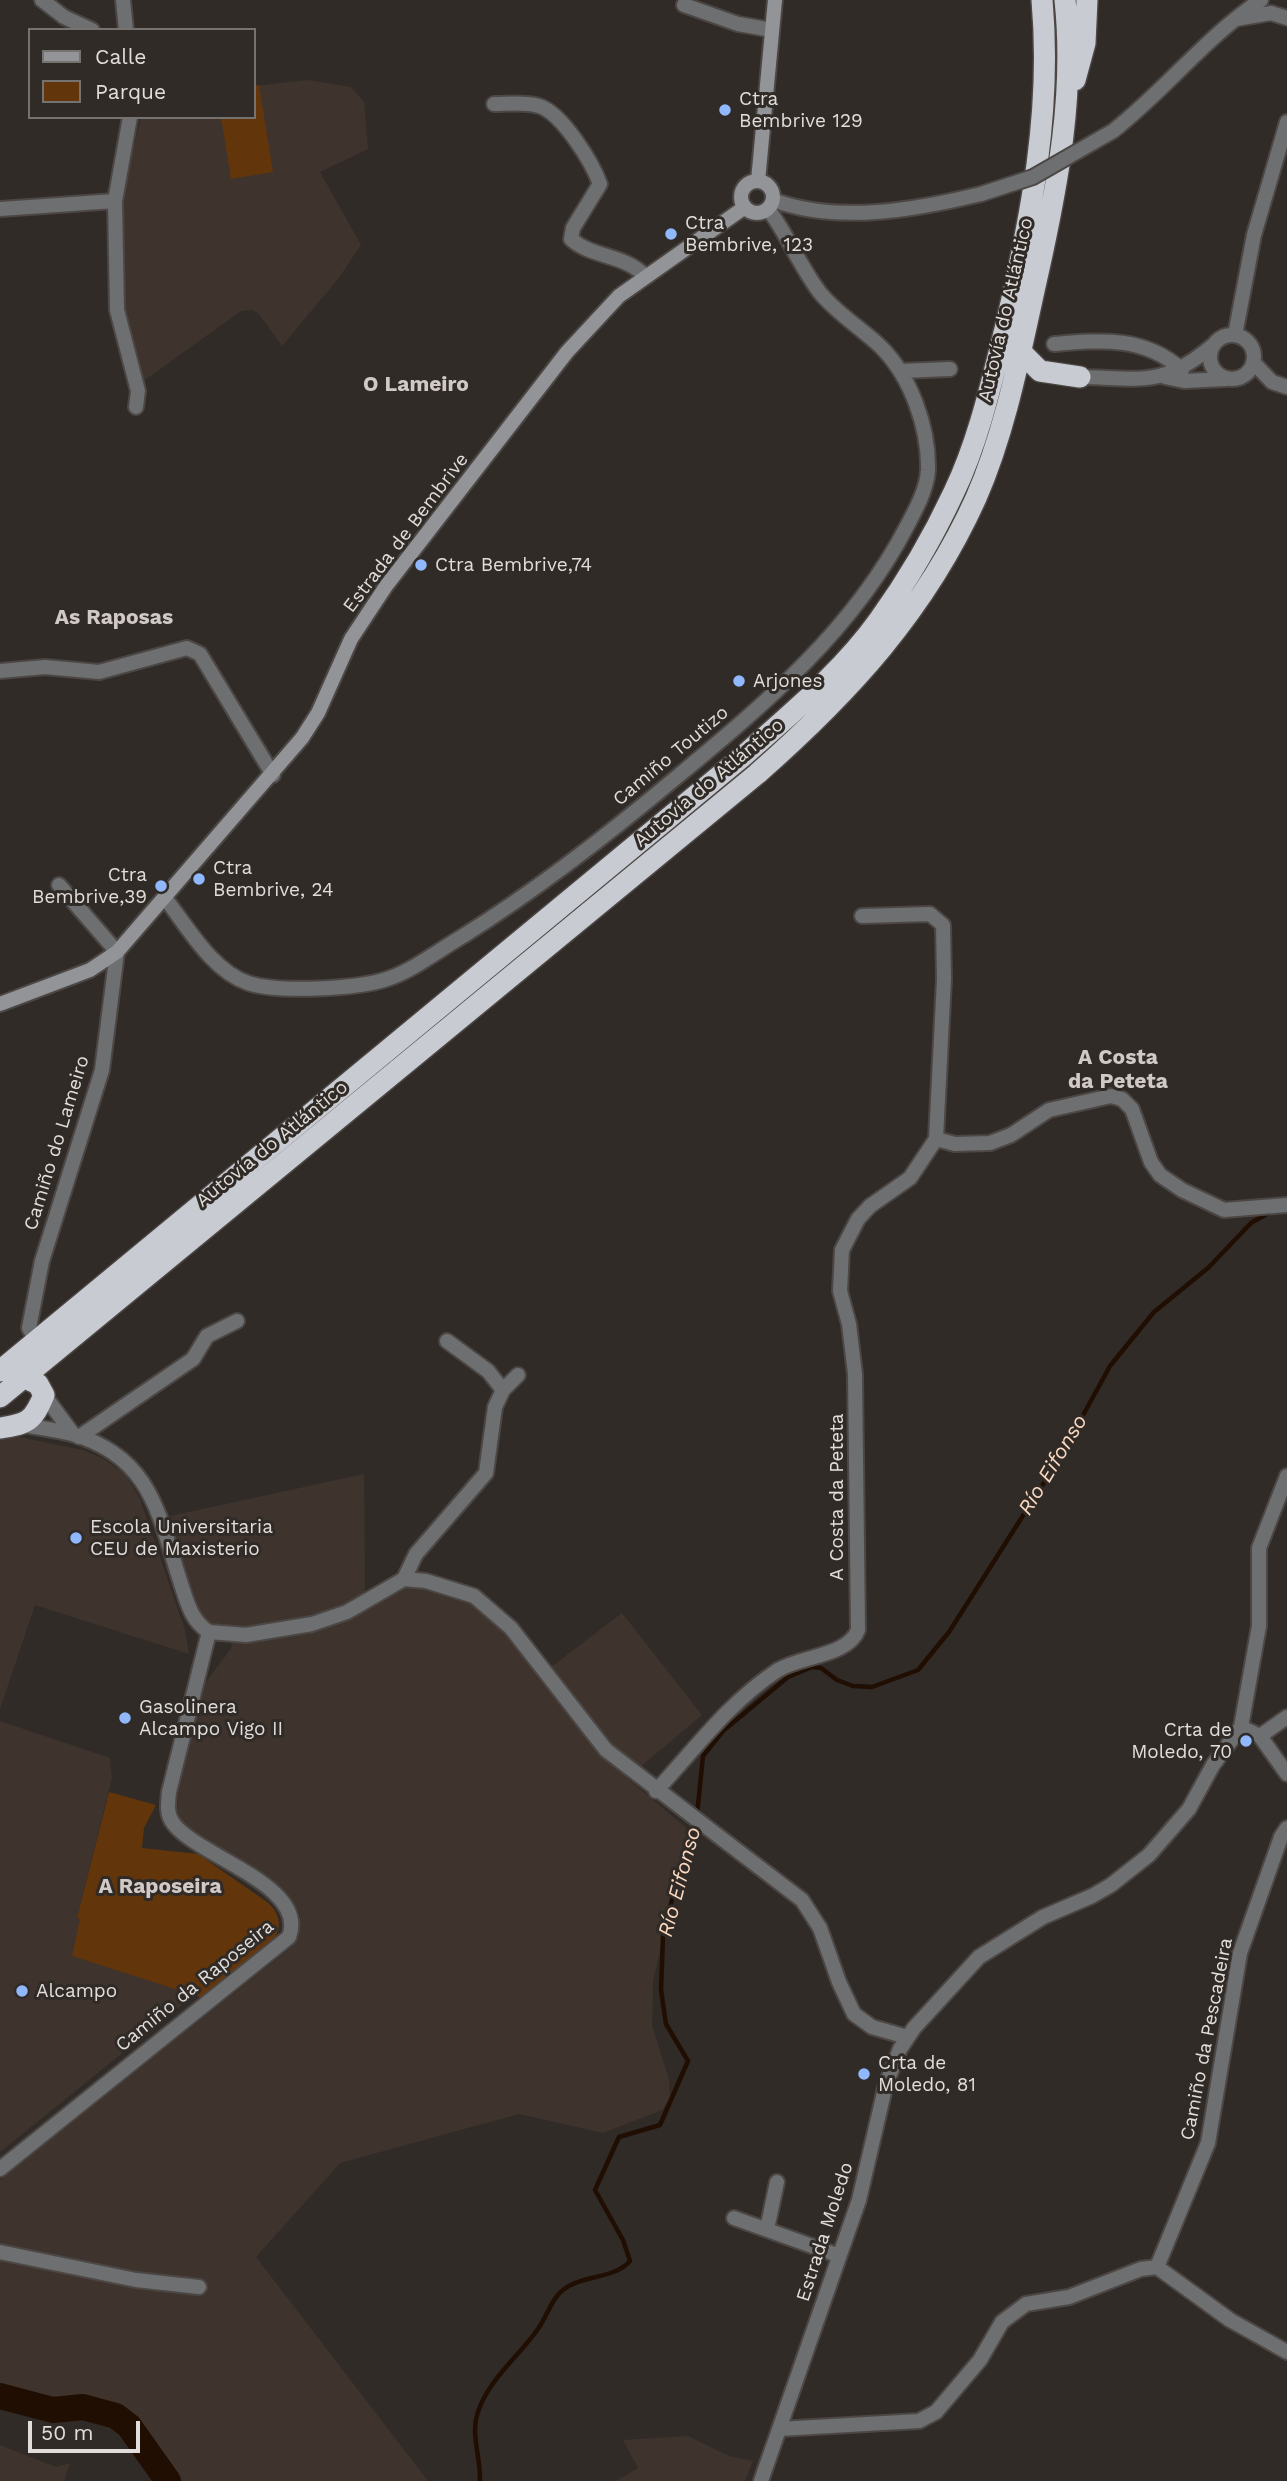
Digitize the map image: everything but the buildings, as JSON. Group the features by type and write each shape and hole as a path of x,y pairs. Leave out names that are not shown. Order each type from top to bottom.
{"highway":[{"name":"Autovía do Atlántico","path":"1,1364 32,1344 741,758 801,705 878,621 922,555 956,490 982,415 1000,349 1028,231 1037,176 1045,96 1042,0"},
{"name":"Autovía do Atlántico","path":"0,1397 816,723 874,660 943,563 976,497 1002,424 1060,178 1067,97 1065,0"},
{"path":"1067,97 1081,62 1087,0"},
{"path":"1021,352 1040,371 1080,377"},
{"path":"0,1428 24,1425 36,1412 44,1395 38,1384 1,1364"}],"street":[{"path":"42,0 64,17 88,28"},
{"path":"123,0 126,28"},
{"path":"758,181 775,0"},
{"path":"1232,20 1245,0"},
{"path":"770,204 770,187 758,181 748,183 741,192 745,207 754,213 770,204 802,210 854,212 941,204 1033,177 1113,131 1150,101 1232,20 1261,0"},
{"path":"684,5 738,24 772,30"},
{"path":"1232,20 1271,13 1287,18"},
{"path":"494,104 539,106 548,111 570,135 584,153 600,184 570,234 571,239 580,247 624,260 645,276"},
{"path":"130,119 115,201 117,310 138,391 136,407"},
{"path":"1235,335 1254,235 1287,121"},
{"path":"0,209 115,201"},
{"name":"Camiño Toutizo","path":"165,898 218,964 234,977 251,984 274,987 359,986 408,970 569,865 718,743 793,676 836,631 866,594 910,521 928,472 921,420 900,371 882,348 822,294 770,204"},
{"name":"Estrada de Bembrive","path":"0,1004 90,970 117,952 273,775 318,713 351,639 386,586 567,352 619,296 745,207"},
{"path":"1163,377 1182,370 1222,337 1235,335 1250,345 1253,362 1272,382 1287,387"},
{"path":"1055,344 1112,340 1139,345 1166,358 1182,370"},
{"path":"1212,346 1211,365 1226,379"},
{"path":"1080,377 1163,377 1184,381 1226,379 1246,374 1253,362"},
{"path":"900,371 950,369"},
{"path":"0,671 45,667 99,672 187,648 200,654 273,775"},
{"path":"59,885 117,952"},
{"path":"862,916 930,914 943,925 944,979 936,1139 955,1144 990,1143 1010,1135 1049,1110 1111,1096 1122,1099 1132,1109 1151,1163 1160,1175 1182,1190 1224,1210 1287,1205"},
{"name":"Camiño do Lameiro","path":"32,1344 29,1328 42,1261 102,1070 117,952"},
{"name":"A Costa da Peteta","path":"656,1791 705,1734 778,1671 798,1660 838,1649 855,1639 858,1618 857,1413 849,1324 840,1291 842,1250 858,1219 870,1206 910,1178 936,1139"},
{"path":"76,1436 193,1359 207,1336 237,1321"},
{"path":"447,1341 488,1371 503,1390"},
{"path":"24,1425 76,1436 111,1451 137,1471 160,1520 191,1612 209,1632 246,1635 312,1624 346,1612 404,1579 416,1554 486,1473 490,1423 503,1390 518,1375"},
{"path":"44,1395 76,1436"},
{"path":"1287,1476 1259,1548 1259,1626 1241,1727 1260,1736 1287,1774"},
{"path":"404,1579 453,1587 474,1596 493,1610 535,1658 606,1750 714,1835 790,1889 811,1911 854,2014 872,2026 907,2037"},
{"name":"Camiño da Raposeira","path":"0,2169 289,1937 292,1918 281,1899 237,1866 181,1832 169,1817 169,1792 209,1632"},
{"path":"1260,1736 1287,1717"},
{"name":"Estrada Moledo","path":"761,2481 837,2255 859,2200 886,2084 907,2037 979,1957 1043,1917 1092,1896 1149,1855 1189,1809 1218,1757 1241,1727"},
{"name":"Camiño da Pescadeira","path":"1157,2267 1208,2143 1240,1953 1281,1837 1287,1828"},
{"path":"767,2230 777,2182"},
{"path":"734,2218 837,2255"},
{"path":"0,2252 136,2280 199,2287"},
{"path":"779,2429 919,2421 936,2412 980,2360 1002,2322 1026,2304 1069,2297 1141,2269 1157,2267 1230,2320 1287,2353"}],"shaded area":[{"path":"308,80 351,87 364,102 368,149 320,172 361,245 338,279 282,346 259,314 253,310 241,311 142,382 124,307 123,192 141,119 256,119 256,86"},
{"name":"Escola Universitaria CEU de Maxisterio","path":"19,1437 83,1450 102,1458 125,1474 140,1499 185,1630 189,1654 35,1605 0,1709 0,1438"},
{"path":"364,1474 365,1601 404,1579 474,1596 546,1671 622,1613 702,1715 627,1778 689,1830 653,1981 652,2025 669,2080 670,2098 662,2110 603,2133 519,2114 340,2163 256,2257 428,2481 176,2481 134,2421 119,2410 83,2400 54,2403 7,2393 0,2388 0,2180 287,1951 297,1940 300,1930 300,1914 291,1898 184,1826 177,1813 178,1788 201,1689 232,1647 226,1626 208,1622 201,1615 166,1517"},
{"path":"0,1721 110,1758 112,1777 77,1918 81,1919 73,1956 194,1995 0,2152"},
{"path":"688,2436 729,2456 753,2461 745,2481 616,2481 638,2468 623,2440"},
{"path":"0,2445 56,2467 70,2463 64,2481 0,2481"}],"green space":[{"path":"259,85 273,172 231,179 221,119 256,119 256,86"},
{"path":"109,1792 156,1805 144,1828 142,1848 198,1854 267,1902 277,1915 279,1924 274,1939 203,1998 72,1956 80,1919 77,1918"}],"waterway":[{"name":"Río Eifonso","path":"697,1815 703,1756 723,1731 788,1677 812,1667 821,1668 837,1680 853,1686 872,1687 918,1670 949,1632 1059,1459 1110,1366 1154,1312 1208,1268 1251,1223 1272,1211"},
{"name":"Río Eifonso","path":"480,2481 475,2429 478,2412 490,2388 540,2326 559,2293 580,2281 615,2271 630,2261 623,2240 595,2190 619,2137 660,2125 688,2061 666,2024 661,1990 663,1936 679,1871 696,1823"},
{"path":"0,2396 53,2410 83,2407 116,2416 129,2426 168,2481"}],"place":[{"name":"Ctra Bembrive 129","path":"725,110"},
{"name":"Ctra Bembrive, 123","path":"671,234"},
{"name":"Ctra Bembrive,74","path":"421,565"},
{"name":"Arjones","path":"739,681"},
{"name":"Ctra Bembrive, 24","path":"199,879"},
{"name":"Ctra Bembrive,39","path":"161,886"},
{"name":"Escola Universitaria CEU de Maxisterio","path":"76,1538"},
{"name":"Gasolinera Alcampo Vigo II","path":"125,1718"},
{"name":"Crta de Moledo, 70","path":"1246,1741"},
{"name":"Alcampo","path":"22,1991"},
{"name":"Crta de Moledo, 81","path":"864,2074"}],"district":[{"name":"O Lameiro","path":"416,385"},
{"name":"As Raposas","path":"114,618"},
{"name":"A Costa da Peteta","path":"1118,1070"},
{"name":"A Raposeira","path":"160,1887"}]}
